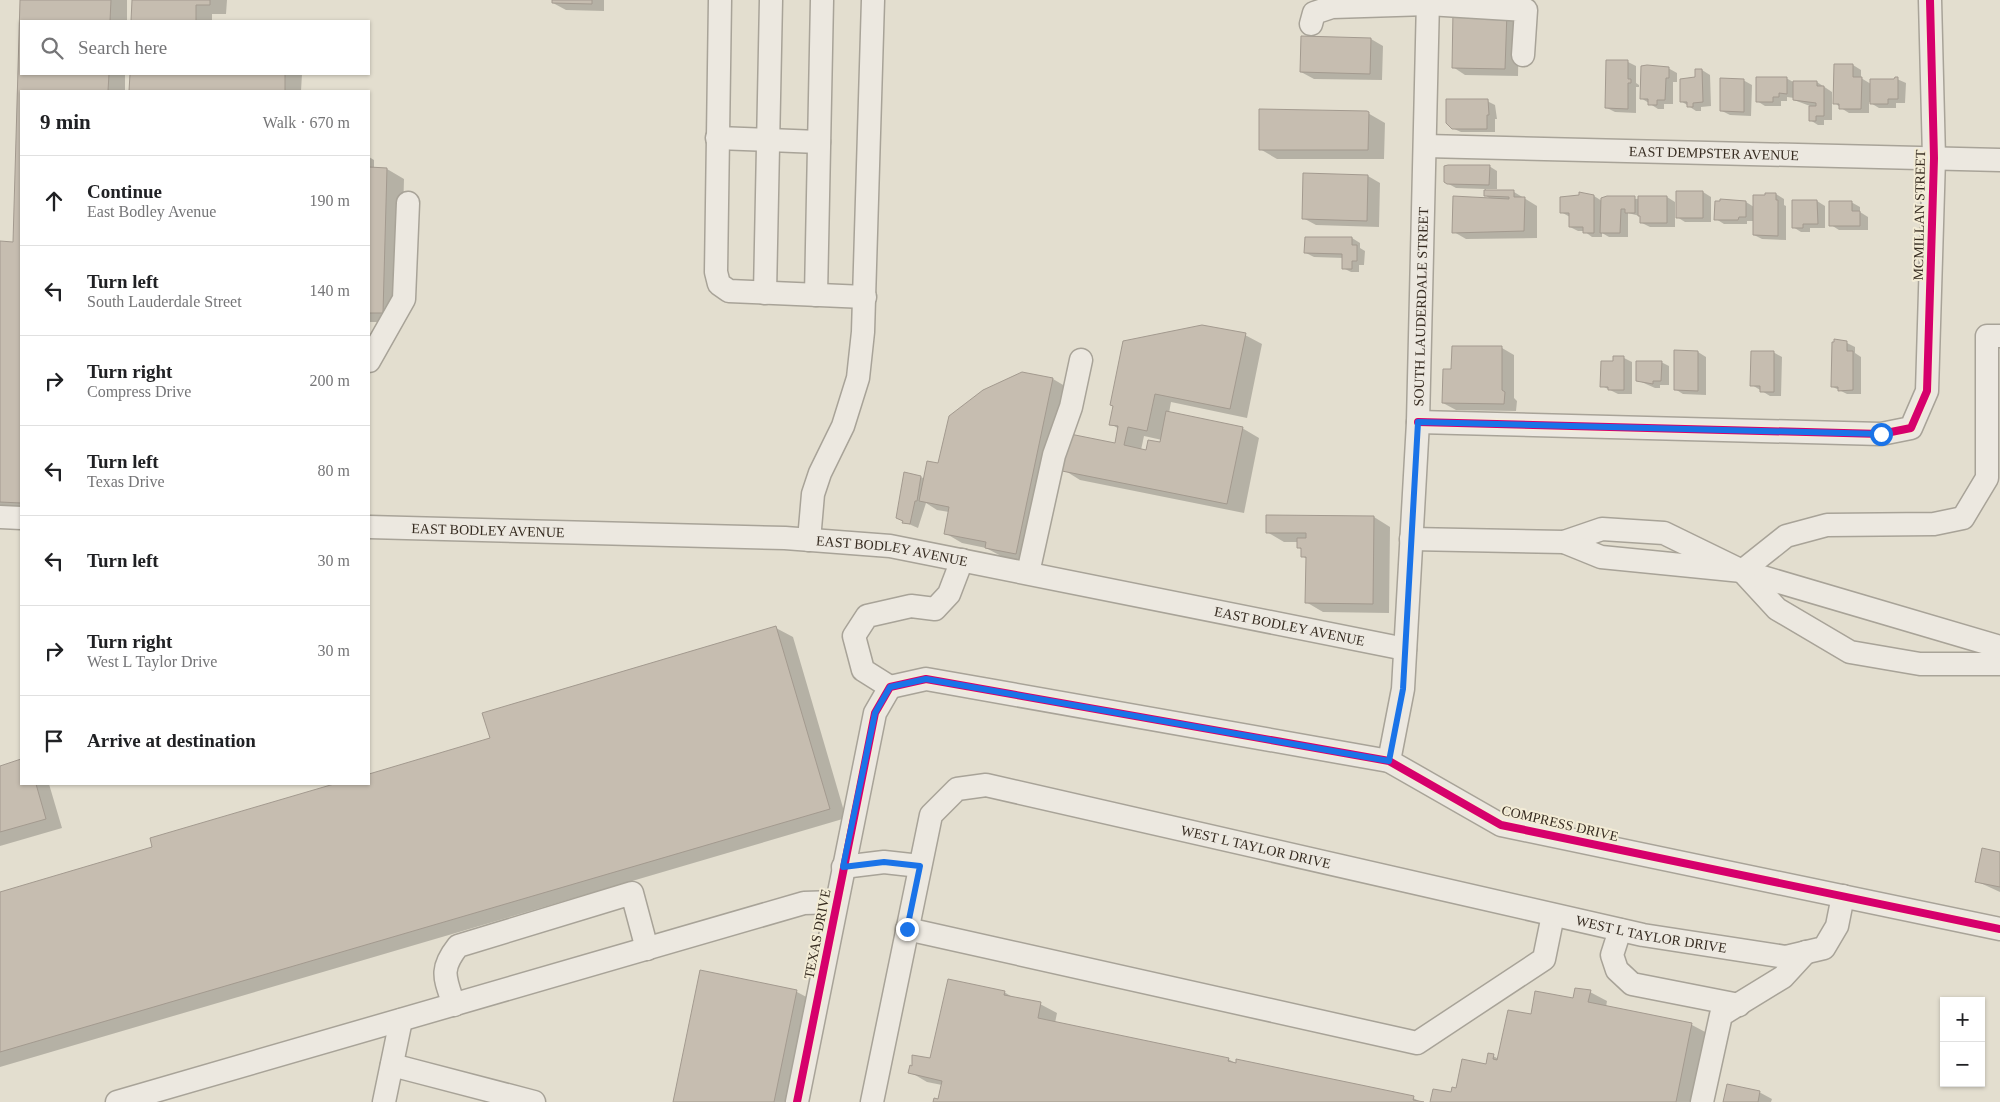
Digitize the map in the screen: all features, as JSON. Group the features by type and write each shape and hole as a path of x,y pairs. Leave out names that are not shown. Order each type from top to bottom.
{"street":[{"path":"720,0 716,272 719,284 729,291 865,296"},
{"path":"765,293 771,0"},
{"path":"816,295 822,0"},
{"path":"809,540 813,494 843,426 858,378 865,296 873,0"},
{"name":"MCMILLAN STREET","path":"1418,422 1881,434 1911,428 1927,391 1934,158 1930,0"},
{"path":"1311,24 1314,13 1332,6 1428,2 1526,10 1523,55"},
{"name":"SOUTH LAUDERDALE STREET","path":"1389,761 1403,689 1418,422 1428,2"},
{"path":"717,138 819,142"},
{"name":"EAST DEMPSTER AVENUE","path":"1426,146 2000,160"},
{"path":"370,359 404,299 408,203"},
{"path":"1742,571 1786,536 1827,525 1934,524 1963,518 1987,478 1993,454 1987,336 2000,336"},
{"path":"1028,574 1054,455 1071,407 1081,360"},
{"path":"0,517 20,518"},
{"name":"EAST BODLEY AVENUE","path":"370,527 809,540 890,546 1405,649"},
{"path":"1411,539 1564,542 1602,529 1664,533 1742,571 2000,647"},
{"path":"890,687 863,670 854,636 867,616 911,606 934,609 949,594 962,560"},
{"path":"1742,571 1776,609 1850,652 1920,664 2000,664"},
{"name":"COMPRESS DRIVE","path":"890,687 926,679 1389,761 1501,825 2000,929"},
{"name":"TEXAS DRIVE","path":"797,1102 875,713 890,687"},
{"name":"WEST L TAYLOR DRIVE","path":"872,1102 931,815 957,789 986,785 1620,930 1786,957 1824,948 1837,926 1843,896"},
{"path":"843,867 884,862 920,866"},
{"path":"454,1005 444,972 449,958 458,946 632,893 647,949"},
{"path":"120,1102 804,903 836,902"},
{"path":"907,929 1416,1042 1544,959 1554,915"},
{"path":"1620,930 1612,956 1617,970 1632,984 1739,1004"},
{"path":"1702,1102 1721,1015 1783,977 1806,952"},
{"path":"384,1102 401,1020"},
{"path":"392,1065 534,1102"}],"building":[{"path":"20,0 111,0 110,20 20,20 20,75 109,75 108,90 20,90 20,503 0,502 0,241 13,242"},
{"path":"132,0 210,0 210,5 196,5 196,20 131,20"},
{"path":"552,0 592,0 592,4 552,3"},
{"path":"1453,11 1507,12 1505,69 1452,68"},
{"path":"1301,36 1371,38 1370,74 1300,72"},
{"path":"1606,60 1628,60 1628,79 1631,79 1631,83 1628,83 1628,109 1605,108"},
{"path":"1834,64 1853,64 1853,77 1862,77 1861,109 1839,109 1839,104 1833,104"},
{"path":"1641,66 1669,67 1669,78 1666,78 1665,100 1657,100 1657,105 1648,105 1648,99 1640,99"},
{"path":"1695,69 1702,69 1703,102 1693,103 1693,107 1687,107 1687,102 1680,102 1680,79 1695,77"},
{"path":"130,75 285,75 285,90 129,90"},
{"path":"1756,77 1787,77 1787,94 1779,93 1779,97 1773,97 1773,102 1756,102"},
{"path":"1898,77 1898,99 1888,99 1888,104 1870,104 1870,79 1894,79"},
{"path":"1720,78 1744,79 1744,112 1720,111"},
{"path":"1793,81 1817,81 1817,86 1824,86 1824,116 1816,116 1816,121 1809,121 1809,106 1816,106 1816,103 1793,100"},
{"path":"1446,99 1488,99 1489,115 1487,115 1487,129 1452,129 1446,123"},
{"path":"1259,109 1367,111 1369,112 1368,150 1259,150"},
{"path":"1490,165 1489,185 1447,184 1444,182 1444,166"},
{"path":"370,167 387,168 383,313 370,313"},
{"path":"1303,173 1368,175 1367,221 1302,219"},
{"path":"1484,190 1514,190 1514,197 1525,197 1524,231 1452,233 1453,196 1509,199 1509,197 1484,196"},
{"path":"1676,191 1703,191 1703,218 1676,218"},
{"path":"1579,192 1594,195 1594,233 1583,233 1583,227 1569,227 1569,213 1560,213 1560,197 1579,195"},
{"path":"1765,193 1776,193 1776,200 1778,200 1778,236 1753,235 1753,195 1765,195"},
{"path":"1607,196 1635,196 1635,213 1625,213 1625,209 1621,209 1620,233 1600,233 1601,198"},
{"path":"1638,196 1667,196 1667,223 1640,223"},
{"path":"1720,199 1746,201 1746,217 1739,217 1738,220 1714,220 1715,201 1720,201"},
{"path":"1792,200 1817,200 1818,224 1803,224 1803,228 1792,228"},
{"path":"1829,201 1852,201 1852,211 1860,211 1860,226 1829,226"},
{"path":"1305,237 1352,237 1352,245 1357,245 1357,261 1352,261 1352,269 1342,269 1342,254 1304,253"},
{"path":"1202,325 1246,333 1230,409 1155,394 1147,431 1128,427 1124,445 1146,450 1148,440 1160,442 1166,411 1243,427 1227,504 1062,471 1070,434 1115,443 1118,426 1109,425 1113,406 1110,405 1123,341"},
{"path":"1834,339 1847,341 1847,351 1853,351 1853,390 1838,391 1838,387 1831,387 1832,342 1834,342"},
{"path":"1452,346 1502,346 1502,390 1505,392 1504,404 1442,403 1443,369 1451,369"},
{"path":"1674,350 1698,351 1698,391 1674,390"},
{"path":"1751,351 1774,351 1774,392 1760,392 1760,386 1750,386"},
{"path":"1613,356 1624,356 1624,390 1608,390 1608,387 1600,387 1601,361 1613,361"},
{"path":"1636,361 1662,361 1661,381 1653,381 1653,384 1636,381"},
{"path":"1022,372 1053,378 1016,554 985,548 986,542 944,534 949,507 919,501 927,461 938,463 949,416 983,390"},
{"path":"904,472 921,476 917,501 915,501 910,524 902,523 903,521 896,518"},
{"path":"1266,515 1374,516 1373,604 1305,603 1306,557 1301,557 1301,548 1297,548 1297,538 1306,538 1306,533 1266,533"},
{"path":"776,626 830,809 0,1052 0,892 152,847 150,838 331,785 370,785 370,774 490,738 482,713"},
{"path":"20,759 20,785 36,785 46,819 0,832 0,766"},
{"path":"1982,848 2000,852 2000,887 1975,882"},
{"path":"700,970 797,990 774,1102 673,1102"},
{"path":"948,979 1005,991 1004,995 1041,1002 1038,1018 1229,1058 1228,1061 1236,1063 1236,1059 1414,1096 1413,1100 1424,1102 933,1102 934,1098 938,1099 942,1081 908,1073 910,1065 912,1066 912,1055 930,1058"},
{"path":"1575,988 1591,990 1588,1002 1692,1023 1676,1102 1430,1102 1433,1089 1451,1092 1452,1087 1456,1088 1462,1059 1486,1064 1488,1053 1494,1054 1493,1059 1497,1060 1508,1010 1531,1014 1535,991 1573,998"},
{"path":"1727,1084 1760,1091 1758,1102 1723,1102"}],"cycle path":[{"path":"1418,422 1881,434 1911,428 1927,391 1934,158 1930,0"},
{"path":"797,1102 875,713 890,687 926,679 1389,761 1501,825 2000,929"}],"route":[{"path":"907,929 920,866 884,862 843,867 875,713 890,687 926,679 1389,761 1403,689 1418,422 1881,434"}]}
